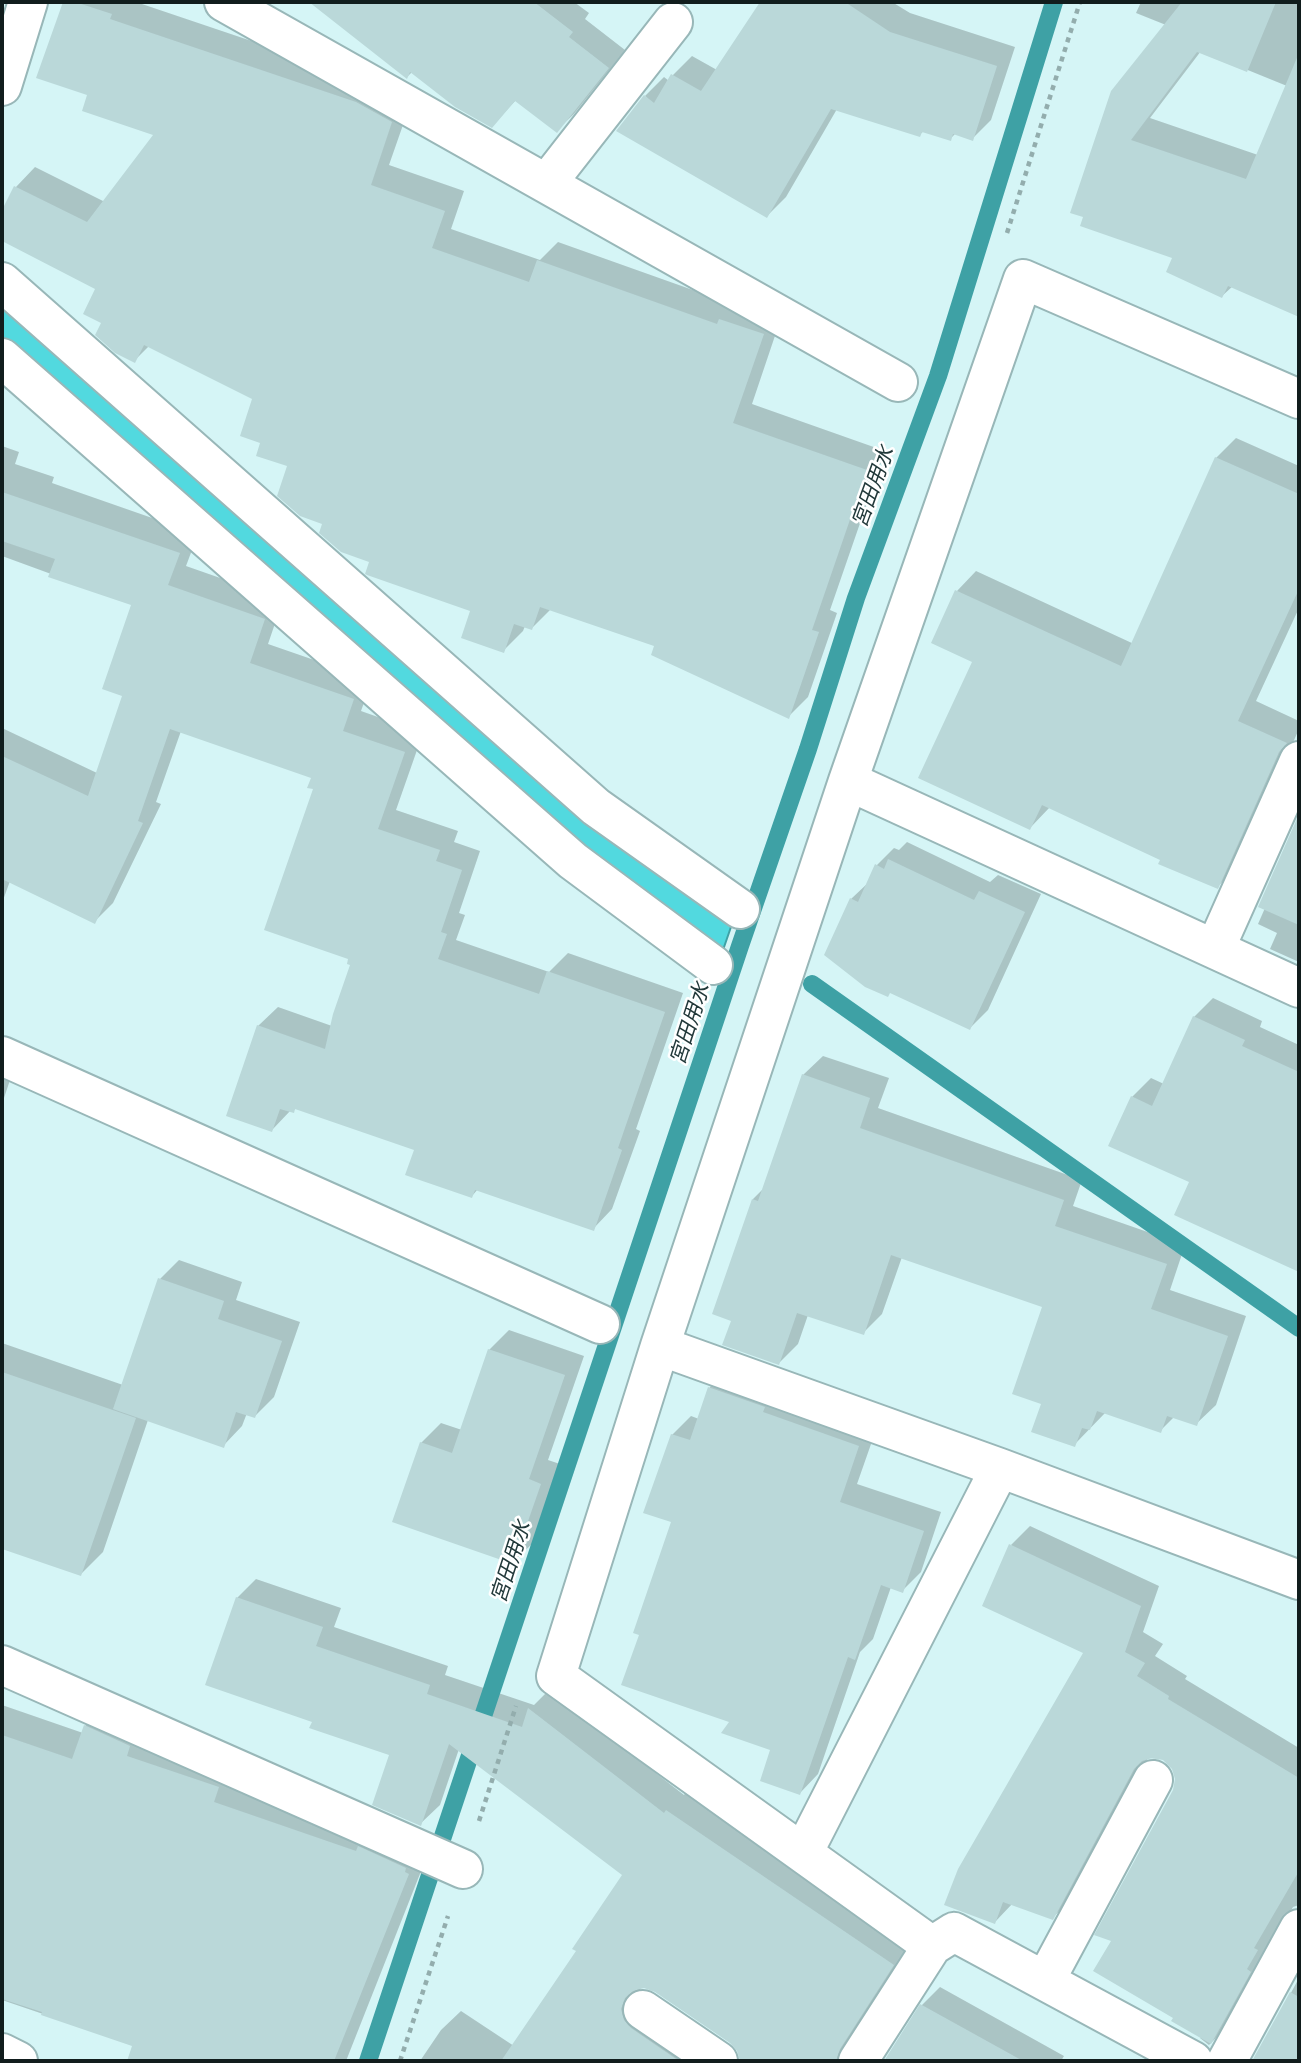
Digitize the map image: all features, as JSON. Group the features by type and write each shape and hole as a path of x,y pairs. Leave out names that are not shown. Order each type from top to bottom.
{"street":[{"path":"2,86 28,2"},
{"path":"250,7 547,183 898,382"},
{"path":"547,183 673,22"},
{"path":"932,1946 556,1676 660,1346 848,781 1023,279 1299,399"},
{"path":"2,282 596,807 740,909"},
{"path":"2,358 573,861 713,965"},
{"path":"1215,949 1299,761"},
{"path":"848,781 1299,988"},
{"path":"2,1056 600,1324"},
{"path":"660,1346 1000,1468 1299,1580"},
{"path":"803,1853 1000,1468"},
{"path":"2,1665 444,1861"},
{"path":"1045,1981 1153,1780"},
{"path":"1227,2061 1299,1929"},
{"path":"858,2061 932,1946 954,1932 1193,2061"},
{"path":"643,2010 718,2061"},
{"path":"2,2053 18,2061"}],"path":[{"path":"1023,279 1002,249 1080,2"}],"water":[{"path":"2,303 732,924 723,950 574,838 2,337"}],"building":[{"path":"63,2 75,2 112,14 110,19 356,102 392,122 371,185 445,211 432,248 529,282 537,260 717,324 719,319 764,334 733,423 867,470 812,630 819,632 789,719 651,655 654,646 540,607 532,630 514,624 504,653 461,638 470,611 365,574 369,562 341,552 319,533 322,524 300,516 277,496 287,466 256,456 260,443 240,436 252,399 144,345 135,363 115,353 95,335 101,323 83,314 95,289 2,241 2,210 14,186 87,222 153,135 82,111 87,95 36,78"},
{"path":"309,2 534,2 573,32 569,37 609,68 557,133 515,101 492,128 455,107 410,72 407,79"},
{"path":"760,2 845,2 890,32 997,66 973,141 953,134 951,141 922,132 920,137 831,109 767,218 616,131 644,95 654,103 671,74 701,91"},
{"path":"1182,2 1276,2 1247,72 1197,52 1131,140 1246,179 1299,53 1299,317 1228,286 1222,298 1166,272 1172,258 1080,226 1083,217 1070,213 1111,91"},
{"path":"1215,457 1299,494 1299,589 1238,721 1287,743 1279,752 1218,889 1158,864 1160,860 1042,805 1030,830 918,778 972,662 931,643 955,590 1121,666"},
{"path":"2,492 180,553 168,585 265,619 250,663 354,699 343,731 405,752 378,829 440,850 436,861 462,870 441,932 447,934 438,959 539,994 547,971 665,1012 618,1148 622,1150 594,1231 475,1190 472,1198 405,1175 414,1150 295,1109 294,1113 280,1109 272,1132 226,1116 257,1025 325,1049 333,1014 350,965 347,964 348,959 264,930 313,789 307,788 311,778 170,729 138,821 143,823 95,924 2,879 2,756 88,796 122,696 102,689 131,605 48,577 55,559 2,541"},
{"path":"1299,814 1299,925 1258,907"},
{"path":"888,859 974,900 979,891 1025,912 970,1030 890,993 888,997 865,987 824,955 850,898 858,902 875,864 884,869"},
{"path":"1193,1016 1245,1040 1242,1046 1299,1072 1299,1272 1174,1215 1189,1182 1108,1146 1131,1096 1152,1106"},
{"path":"802,1074 870,1098 860,1128 1064,1200 1055,1226 1167,1264 1151,1309 1228,1336 1197,1426 1167,1416 1161,1433 1097,1411 1090,1430 1082,1428 1075,1447 1031,1432 1041,1404 1012,1394 1042,1307 891,1255 864,1335 797,1313 779,1365 722,1345 731,1321 712,1314 752,1199 758,1201"},
{"path":"158,1278 224,1301 218,1319 282,1341 255,1418 236,1412 224,1448 113,1409"},
{"path":"488,1349 565,1375 529,1479 541,1484 513,1564 392,1522 420,1442 452,1453"},
{"path":"2,1372 136,1418 81,1576 2,1549"},
{"path":"708,1387 765,1407 763,1412 859,1446 840,1502 924,1531 903,1593 881,1585 855,1660 848,1657 800,1795 760,1781 770,1750 721,1733 729,1722 621,1685 639,1635 633,1633 671,1522 643,1513 671,1434 690,1440"},
{"path":"1009,1544 1141,1606 1125,1652 1145,1663 1137,1676 1169,1696 1168,1699 1299,1778 1299,1871 1254,1948 1258,1950 1247,1969 1251,1972 1211,2044 1171,2021 1173,2018 1093,1971 1111,1941 1094,1935 1173,1790 1175,1779 1172,1769 1163,1760 1152,1758 1142,1761 1134,1769 1053,1920 1003,1902 995,1924 944,1905 958,1869 1083,1653 982,1606"},
{"path":"236,1597 323,1627 316,1646 430,1685 427,1694 522,1727 528,1708 664,1813 666,1810 894,1965 840,2049 836,2061 740,2061 737,2051 730,2043 655,1992 644,1988 633,1991 625,1998 621,2009 624,2020 631,2028 679,2061 501,2061 576,1951 572,1949 622,1875 449,1744 421,1826 372,1805 389,1755 309,1728 312,1722 205,1685"},
{"path":"84,1725 130,1746 127,1756 219,1787 214,1802 356,1851 358,1846 406,1868 405,1872 409,1874 334,2061 127,2061 132,2046 2,1999 2,1735 72,1759"},
{"path":"1290,1992 1299,1997 1299,2061 1252,2061"},
{"path":"920,2004 1023,2061 884,2061"}],"waterway":[{"name":"宮田用水","path":"368,2061 808,749 856,598 938,376 1054,2"},
{"path":"812,984 1299,1328"}]}
